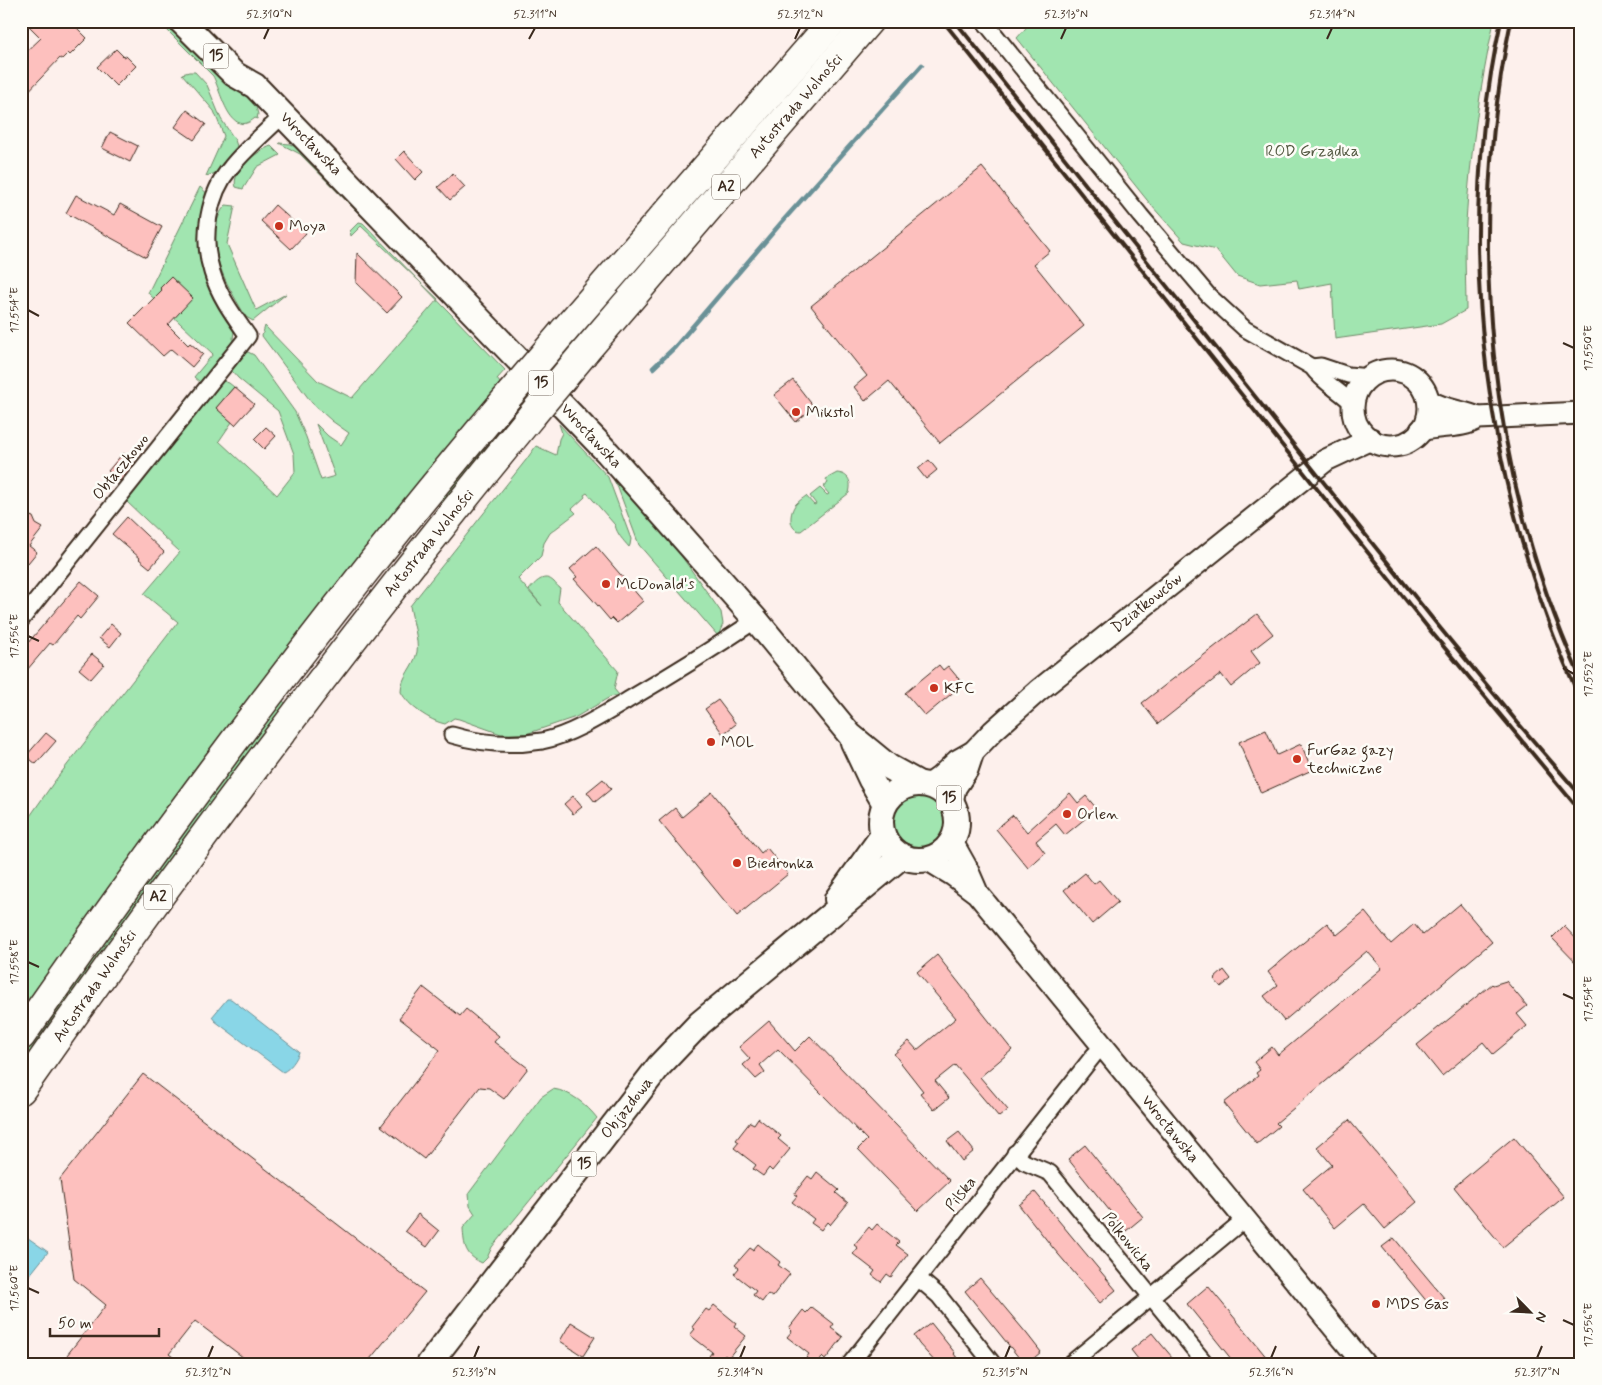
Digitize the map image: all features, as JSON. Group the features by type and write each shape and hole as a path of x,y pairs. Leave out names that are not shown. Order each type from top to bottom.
{"highway":[{"name":"Autostrada Wolności","path":"21,1036 152,852 271,693 430,492 563,332 833,21"},
{"name":"Autostrada Wolności","path":"21,1090 180,867 375,610 584,353 869,21"}],"main road":[{"name":"Wrocławska","path":"181,21 234,74 255,86"},
{"name":"Wrocławska","path":"203,21 243,64 255,86 608,453 756,620 850,735 890,767 924,784"},
{"name":"Wrocławska","path":"850,735 871,780 885,804"},
{"name":"15","path":"885,804 899,789 908,785 924,784 940,789 952,802 958,820 952,842"},
{"path":"885,804 882,819 883,834 894,850 902,856 914,860 928,859 941,853 952,842"},
{"name":"Objazdowa","path":"817,927 883,834"},
{"name":"Objazdowa","path":"429,1364 659,1066 700,1023 902,856"}],"street":[{"path":"984,21 1208,296 1245,329 1268,344 1312,367 1318,376 1341,392 1355,413 1362,431 1371,440 1394,446 1407,442 1417,436 1425,426 1429,413 1429,401 1424,389 1416,379 1406,373 1393,370 1381,371 1361,385 1355,396 1355,413"},
{"name":"Obłaczkowo","path":"21,620 248,336 228,306 212,272 207,242 209,217 217,190 230,168 283,115"},
{"path":"1312,367 1321,366 1348,375 1370,377"},
{"path":"1429,401 1446,409 1464,412 1478,418"},
{"name":"Działkowców","path":"1326,460 1355,413"},
{"path":"1422,430 1439,426 1465,425 1478,418 1581,413"},
{"name":"Działkowców","path":"924,784 940,777 957,762 973,752 992,731 1038,691 1326,460 1371,440"},
{"path":"452,735 486,743 513,744 544,740 557,736 609,711 695,661 756,620"},
{"name":"Działkowców","path":"952,802 955,788 967,770 973,752"},
{"name":"Wrocławska","path":"952,842 966,867 977,893"},
{"name":"Wrocławska","path":"928,859 977,893 1364,1364"},
{"name":"Pilska","path":"850,1364 1015,1153 1102,1047"},
{"name":"Polkowicka","path":"1015,1153 1024,1162 1050,1172 1206,1364"},
{"path":"1070,1364 1245,1219"},
{"path":"918,1278 939,1296 992,1364"}],"green space":[{"path":"158,21 169,21 255,104 258,114 257,119 255,118 246,123 239,123 233,118 223,102 213,76"},
{"name":"ROD Grządka","path":"1032,21 1494,21 1480,96 1470,172 1465,233 1466,310 1441,324 1335,339 1332,283 1299,289 1297,280 1260,284 1237,276 1216,250 1184,242 1151,205 1017,38"},
{"path":"195,72 207,85 221,119 237,146 236,151 221,169 206,176 224,136 214,111 182,74"},
{"path":"279,143 290,144 299,149 510,363 467,323 300,154"},
{"path":"271,146 280,155 257,167 243,189 236,187 237,175 246,162"},
{"path":"200,187 207,193 208,200 200,236 200,260 211,292 234,331 232,347 201,383 194,377 213,354 148,293"},
{"path":"226,205 235,206 227,244 256,310 286,294 253,321 246,317 233,295 218,260 215,235 220,213"},
{"path":"359,222 363,223 419,281 361,226 351,236 350,231"},
{"path":"419,281 438,299 437,300"},
{"path":"437,300 505,370 497,379 500,383 422,478 232,719 151,828 21,1010 21,829 54,782 178,622 144,594 180,552 126,499 223,381 234,387 216,408 232,422 219,441 277,495 295,472 294,454 278,411 232,371 237,359 248,352 254,355 295,412 321,480 335,476 316,424 341,445 349,433 312,403 262,336 265,326 318,381 352,398"},
{"path":"513,404 524,412 446,506 436,497"},
{"path":"558,415 660,526 721,612 723,624 718,636 639,545 618,488 612,477"},
{"path":"559,424 608,477 631,539 630,545 629,547 615,525 587,493 572,509 576,513 550,533 544,543 541,556 518,579 542,606 529,590 534,584 543,578 547,578 560,588 558,602 618,671 614,689 619,695 610,697 576,717 526,734 501,734 454,718 445,724 439,722 426,716 414,707 401,692 403,681 417,652 410,606 536,446 556,455 562,433"},
{"path":"837,473 849,479 849,493 801,531 794,528 791,516 796,504 806,496 814,505 816,504 810,496 820,488 827,495 829,494 823,487 828,483 826,479"},
{"path":"279,698 289,706 21,1074 21,1052 110,927"},
{"path":"918,796 928,798 936,804 942,812 944,822 942,832 936,840 928,846 918,848 908,846 900,840 894,832 892,822 894,812 900,804 908,798"},
{"path":"553,1089 578,1099 597,1118 492,1247 487,1258 482,1263 472,1257 466,1249 464,1240 463,1228 475,1214 470,1206 469,1193 541,1097"}],"water":[{"path":"227,999 231,999 299,1052 295,1061 288,1069 283,1072 215,1021 212,1017"},
{"path":"21,1233 48,1252 21,1286"}],"building":[{"path":"24,21 70,21 87,38 70,55 68,53 62,59 60,58 21,99 21,57 41,38"},
{"path":"116,49 136,66 116,86 97,67"},
{"path":"187,110 206,124 194,140 175,127"},
{"path":"110,132 138,146 130,162 102,148"},
{"path":"404,151 423,172 415,180 396,159"},
{"path":"982,167 1050,251 1034,264 1084,326 940,443 889,381 865,401 854,387 867,376 811,306"},
{"path":"453,174 465,187 450,200 438,187"},
{"path":"76,195 114,215 120,204 162,227 146,257 66,213"},
{"path":"275,205 306,233 291,249 261,221"},
{"path":"357,253 402,297 387,313 356,283"},
{"path":"171,277 193,298 168,325 188,345 190,343 203,354 192,367 171,349 163,356 129,323 162,290 160,288"},
{"path":"793,380 814,407 796,422 774,395"},
{"path":"234,387 254,404 235,425 216,408"},
{"path":"266,427 276,436 264,449 254,439"},
{"path":"123,453 135,463 120,481 108,471"},
{"path":"929,460 937,470 926,479 918,469"},
{"path":"25,514 33,517 36,524 43,528 29,546 37,552 28,563 21,558 21,519"},
{"path":"127,517 164,552 150,568 112,534"},
{"name":"McDonald's","path":"596,546 643,601 617,623 612,618 610,620 574,579 577,577 570,569"},
{"path":"81,581 99,596 80,619 77,616 53,645 50,643 21,677 21,651"},
{"path":"1257,614 1273,634 1251,651 1260,663 1231,687 1221,674 1158,724 1142,703"},
{"path":"111,624 121,633 110,647 99,638"},
{"path":"92,654 104,664 91,679 79,669"},
{"name":"KFC","path":"939,665 943,670 948,666 963,684 925,716 905,693"},
{"path":"718,700 736,724 723,734 705,709"},
{"path":"1266,730 1277,755 1301,744 1312,770 1261,793 1239,742"},
{"path":"46,733 56,741 36,764 26,756"},
{"path":"603,779 611,789 595,802 587,792"},
{"name":"Biedronka","path":"712,792 761,853 767,848 788,874 737,916 659,821 675,808 682,817"},
{"path":"1070,793 1078,803 1086,796 1097,809 1065,835 1056,824 1036,841 1045,853 1028,868 996,829 1013,815 1027,832"},
{"path":"573,796 582,807 573,814 564,804"},
{"path":"1085,873 1094,884 1099,880 1118,902 1092,924 1064,890"},
{"path":"1460,904 1492,942 1276,1123 1279,1126 1257,1144 1224,1103 1258,1076 1256,1073 1260,1070 1254,1062 1272,1047 1278,1055 1382,968 1367,951 1284,1021 1264,996 1278,985 1268,972 1327,923 1337,935 1365,912 1391,944 1414,924 1423,935"},
{"path":"1564,926 1581,944 1581,968 1552,938"},
{"path":"937,955 1012,1050 980,1077 1008,1110 999,1117 955,1065 935,1081 949,1098 934,1110 920,1093 923,1091 894,1054 909,1041 917,1050 956,1018 917,972"},
{"path":"1224,970 1231,979 1221,987 1214,979"},
{"path":"1506,981 1527,1006 1517,1014 1527,1026 1493,1054 1483,1042 1442,1076 1417,1045 1492,984"},
{"path":"423,987 460,1016 466,1009 499,1036 494,1042 528,1068 504,1099 489,1088 480,1087 424,1159 381,1126 440,1050 399,1018"},
{"path":"769,1021 795,1051 810,1036 950,1181 918,1211 858,1149 867,1140 778,1049 760,1065 765,1072 756,1079 743,1065 750,1059 739,1047"},
{"path":"143,1074 425,1292 366,1364 252,1364 195,1321 169,1354 182,1364 60,1364 106,1305 74,1279 60,1179"},
{"path":"758,1118 781,1136 778,1139 790,1149 772,1171 769,1168 763,1176 753,1169 756,1165 734,1148 739,1142 736,1140 750,1122 754,1124"},
{"path":"1349,1120 1417,1202 1385,1229 1364,1204 1335,1228 1303,1189 1332,1165 1317,1147"},
{"path":"959,1132 974,1151 962,1161 947,1141"},
{"path":"1514,1137 1564,1197 1503,1247 1454,1187"},
{"path":"1085,1145 1143,1217 1126,1231 1068,1159"},
{"path":"817,1172 839,1190 836,1193 848,1203 830,1225 827,1222 821,1230 811,1223 814,1219 792,1202 797,1196 794,1194 808,1176 812,1179"},
{"path":"1035,1192 1116,1290 1100,1303 1019,1205"},
{"path":"418,1214 439,1231 427,1247 405,1231"},
{"path":"877,1224 899,1242 896,1245 908,1254 891,1277 887,1274 881,1282 872,1275 875,1271 853,1254 858,1248 854,1245 869,1227 872,1230"},
{"path":"1394,1238 1445,1299 1433,1309 1382,1247"},
{"path":"758,1244 780,1262 778,1265 790,1274 772,1297 768,1294 762,1302 753,1295 756,1291 734,1274 739,1268 735,1265 750,1248 753,1250"},
{"path":"980,1278 1041,1352 1027,1364 1024,1364 965,1291"},
{"path":"1208,1286 1272,1364 1235,1364 1187,1304"},
{"path":"714,1305 736,1323 734,1326 746,1336 728,1358 725,1355 718,1363 709,1356 712,1352 690,1335 695,1329 692,1327 706,1309 709,1311"},
{"path":"812,1307 834,1324 831,1328 843,1337 825,1360 822,1357 816,1364 806,1358 809,1354 787,1337 792,1331 789,1328 803,1310 806,1313"},
{"path":"571,1322 595,1337 583,1356 560,1341"},
{"path":"931,1323 962,1364 937,1364 919,1344 914,1336"},
{"path":"1152,1333 1178,1364 1142,1364 1131,1350"}],"waterway":[{"path":"653,368 675,347 781,223 922,65"}],"railway":[{"path":"943,21 1429,629 1581,812"},
{"path":"955,21 1436,623 1581,796"},
{"path":"1501,21 1486,107 1479,194 1479,281 1486,367 1500,453 1521,538 1548,621 1581,701"},
{"path":"1511,21 1497,103 1489,187 1488,271 1494,355 1506,439 1524,521 1549,601 1581,679"}],"place":[{"name":"Moya","path":"279,226"},
{"name":"Mikstol","path":"796,412"},
{"name":"McDonald's","path":"606,584"},
{"name":"KFC","path":"934,688"},
{"name":"MOL","path":"711,742"},
{"name":"FurGaz gazy techniczne","path":"1297,759"},
{"name":"Orlen","path":"1067,814"},
{"name":"Biedronka","path":"737,863"},
{"name":"MDS Gas","path":"1376,1304"}]}
